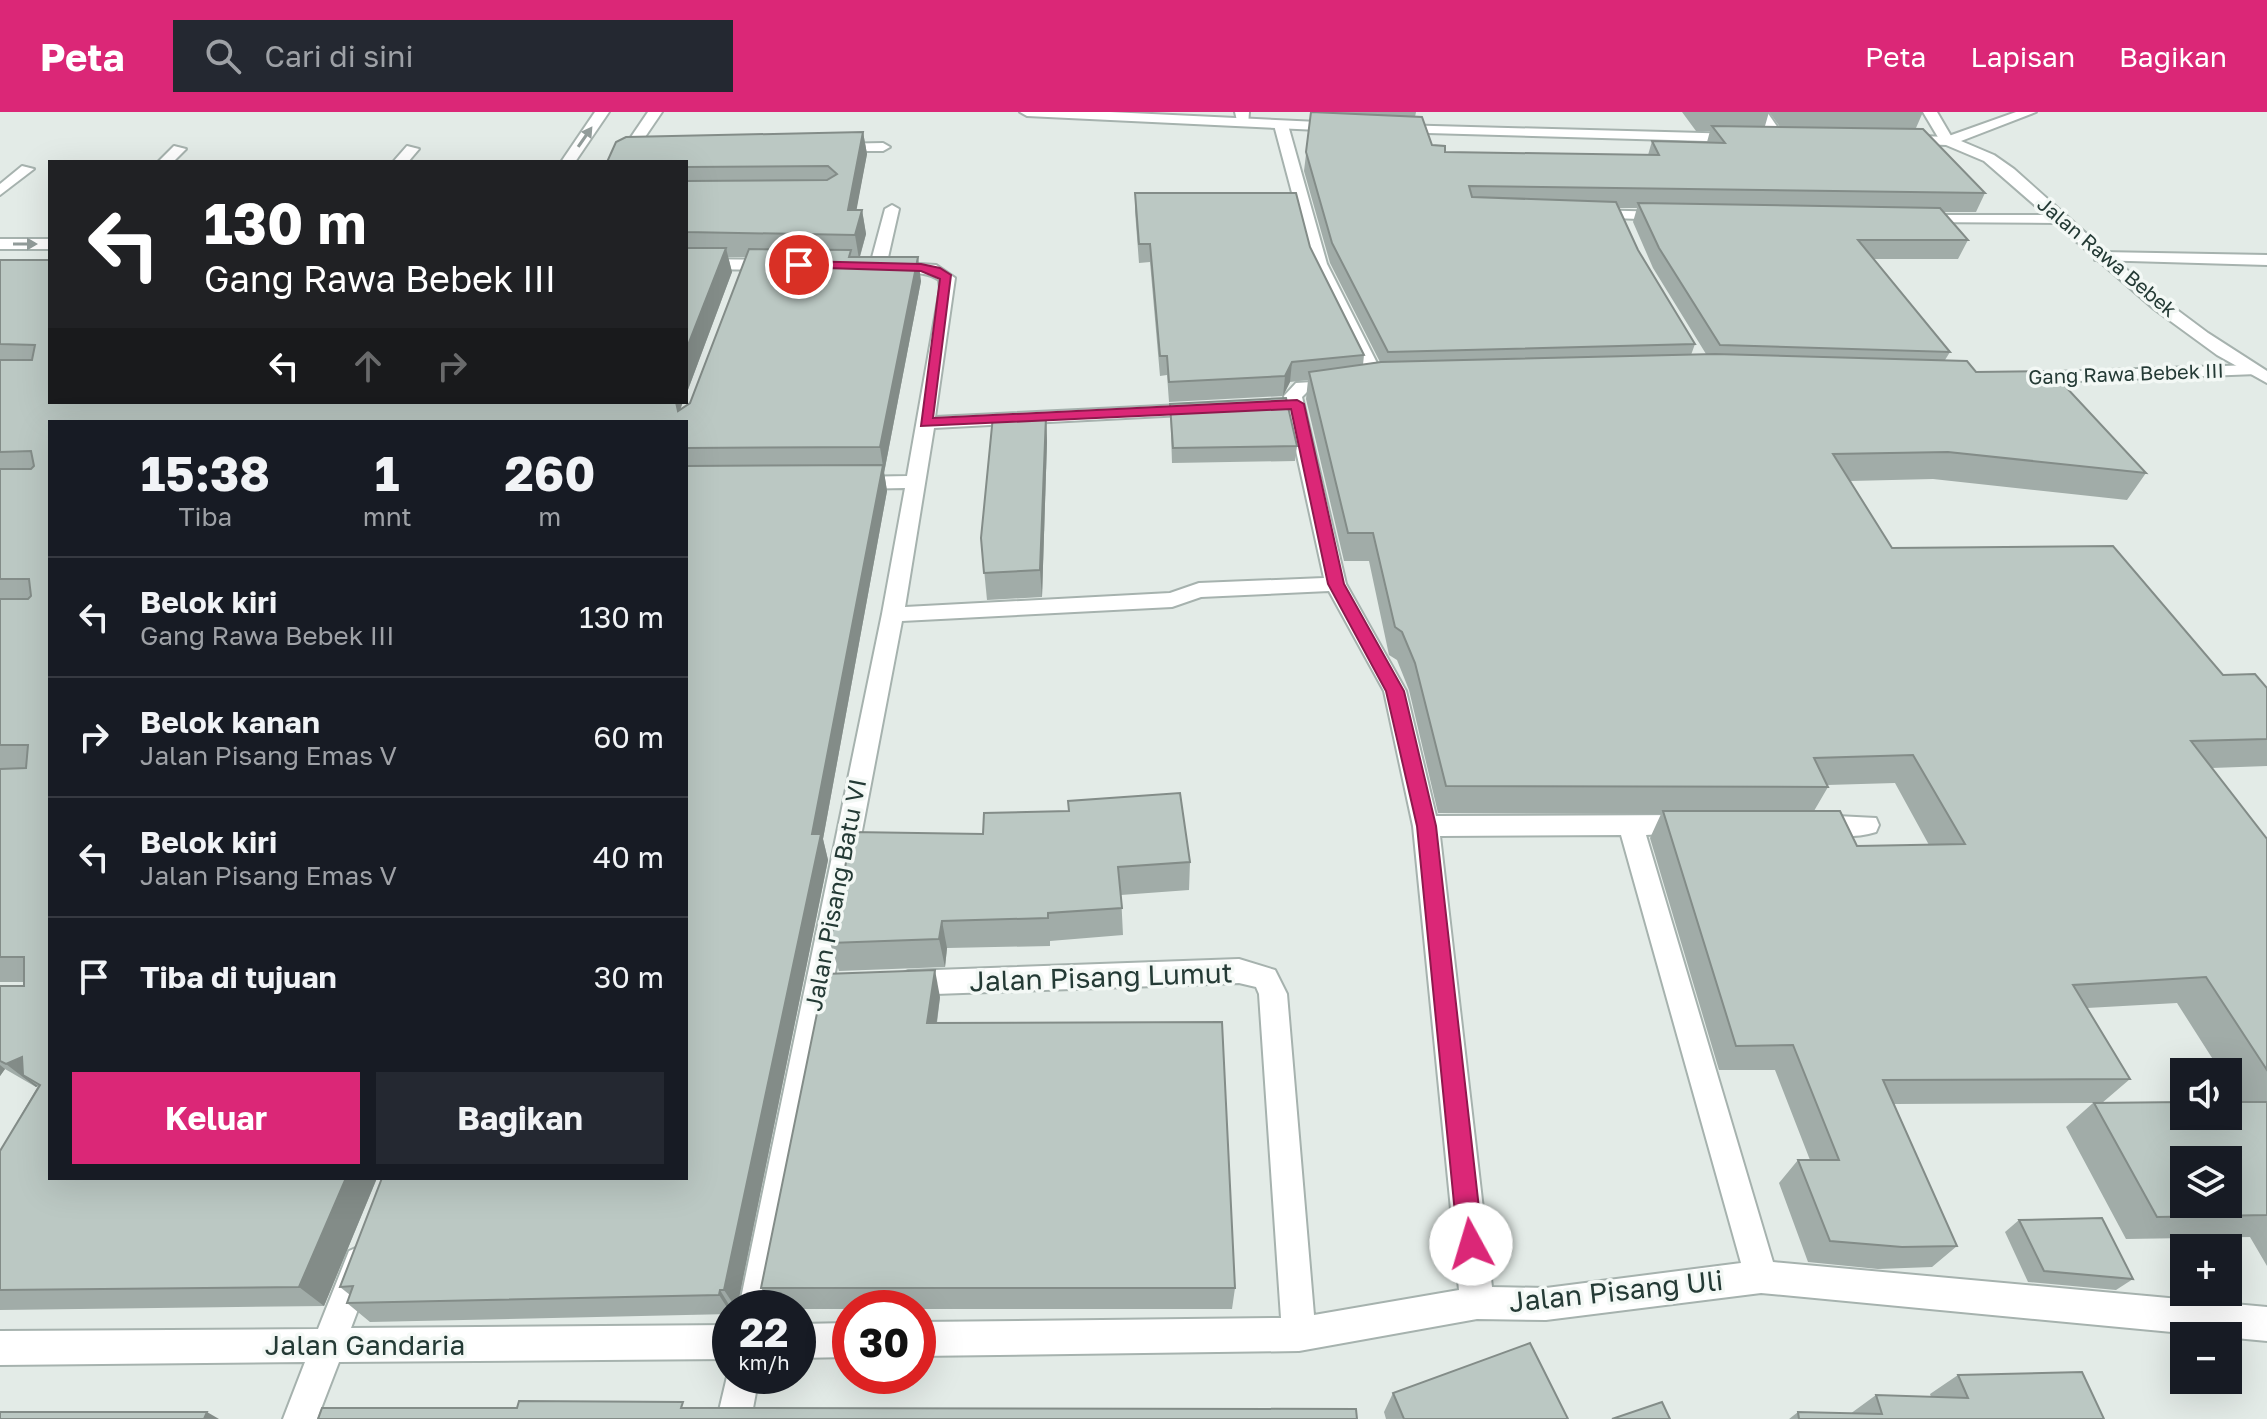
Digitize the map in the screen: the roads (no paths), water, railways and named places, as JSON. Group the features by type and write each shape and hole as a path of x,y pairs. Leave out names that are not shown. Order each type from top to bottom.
{"street":[{"path":"569,160 602,112"},
{"path":"630,156 655,112"},
{"path":"1027,112 1242,117 1281,125 1356,128"},
{"path":"1386,129 1771,138 1760,112"},
{"path":"1930,112 1947,141"},
{"path":"1882,139 1947,141 2029,112"},
{"path":"1281,125 1319,264 1385,381 1302,387 1293,393 1289,405 1336,584 1395,691 1426,826 1477,1303"},
{"name":"Jalan Rawa Bebek","path":"1947,141 1985,153 2101,257 2259,374"},
{"path":"823,149 883,147"},
{"path":"167,160 179,149"},
{"path":"402,160 412,149"},
{"path":"0,191 27,169"},
{"name":"Jalan Pisang Batu VI","path":"758,1290 893,614 917,482 947,278 936,270 921,267 871,265 892,209"},
{"path":"1575,214 1622,222 1681,216"},
{"path":"1900,219 2057,219"},
{"path":"0,244 48,244"},
{"path":"2101,257 2267,260"},
{"path":"688,264 743,272 790,265"},
{"name":"Gang Rawa Bebek III","path":"2004,378 2259,374"},
{"path":"926,423 1219,408"},
{"path":"840,483 917,482"},
{"path":"893,614 1172,600 1199,590 1336,584"},
{"path":"1426,826 1710,825"},
{"path":"1789,825 1867,825"},
{"path":"1631,826 1761,1277"},
{"name":"Jalan Pisang Lumut","path":"880,984 1239,971 1265,978 1273,994 1299,1334"},
{"path":"817,987 849,985"},
{"path":"300,1419 371,1234"},
{"name":"Jalan Pisang Uli","path":"936,1339 1299,1334 1477,1303 1546,1304 1761,1277 2267,1324"},
{"name":"Jalan Gandaria","path":"0,1348 712,1342"},
{"path":"734,1419 739,1394"}]}
